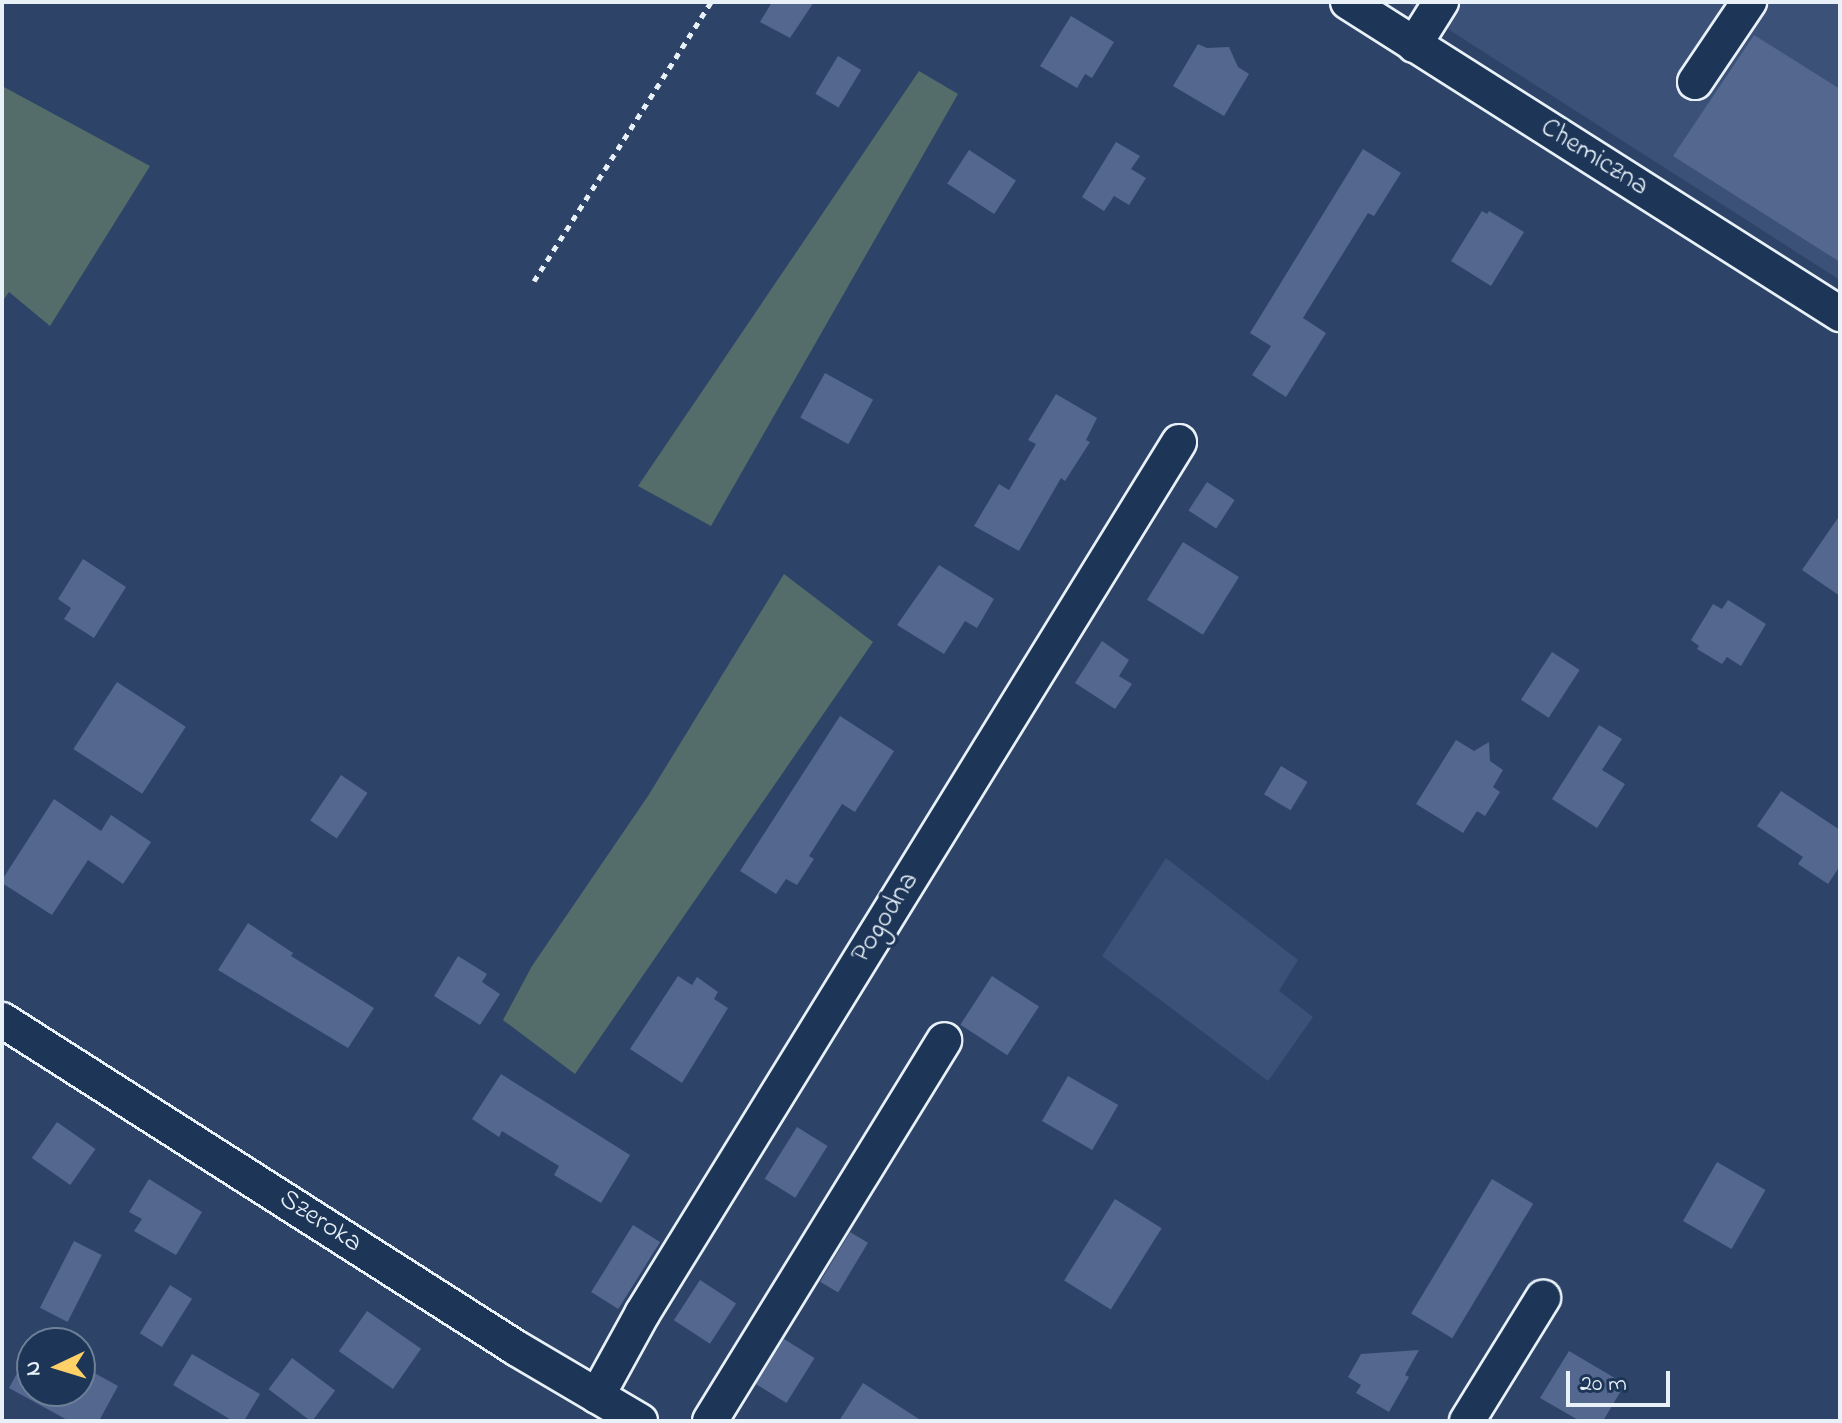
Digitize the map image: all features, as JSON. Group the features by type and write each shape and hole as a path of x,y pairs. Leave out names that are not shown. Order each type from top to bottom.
{"street":[{"name":"Chemiczna","path":"1348,2 1840,314"},
{"path":"1414,45 1441,2"},
{"path":"1695,82 1749,2"},
{"name":"Pogodna","path":"597,1396 642,1314 1179,442"},
{"name":"Szeroka","path":"2,1020 516,1348 640,1421"},
{"path":"710,1421 944,1040"},
{"path":"1467,1421 1543,1298"}],"path":[{"path":"534,281 711,2"}],"shaded area":[{"path":"1407,2 1840,2 1840,280 1468,42"},
{"path":"1166,858 1298,960 1279,991 1313,1017 1268,1081 1102,956"}],"green space":[{"path":"919,71 958,94 711,526 638,486"},
{"path":"2,86 150,166 50,326 9,292 2,302"},
{"path":"784,574 873,642 575,1074 503,1020 532,966 648,796"}],"building":[{"path":"772,2 814,2 790,38 760,22"},
{"path":"1071,16 1114,42 1092,78 1085,74 1077,88 1040,66"},
{"path":"1754,35 1840,89 1840,262 1673,156"},
{"path":"1198,44 1207,48 1229,47 1238,67 1249,74 1224,116 1173,86"},
{"path":"838,56 861,70 838,108 815,94"},
{"path":"1116,142 1140,156 1131,169 1146,178 1129,205 1114,196 1104,211 1082,197"},
{"path":"1363,149 1401,173 1374,216 1368,213 1303,318 1326,333 1286,397 1252,375 1271,346 1250,333"},
{"path":"969,150 1016,180 994,214 947,184"},
{"path":"1482,211 1487,214 1489,211 1524,232 1491,286 1451,261"},
{"path":"825,373 873,400 848,444 800,418"},
{"path":"1056,394 1097,418 1086,440 1090,442 1065,481 1061,478 1019,551 974,526 999,484 1009,490 1036,444 1028,440"},
{"path":"1207,482 1235,500 1216,528 1188,511"},
{"path":"1840,515 1840,596 1802,570"},
{"path":"1183,542 1239,577 1203,635 1147,600"},
{"path":"83,559 126,587 94,638 64,619 71,608 58,599"},
{"path":"939,565 994,599 977,628 965,621 944,654 897,625"},
{"path":"1728,600 1766,624 1741,666 1727,657 1722,664 1697,649 1699,646 1691,640 1713,604 1722,609"},
{"path":"1102,641 1129,660 1119,676 1132,684 1115,709 1075,683"},
{"path":"1552,652 1580,670 1549,718 1521,700"},
{"path":"117,682 186,727 142,794 73,749"},
{"path":"840,716 894,751 855,812 842,804 809,856 814,859 797,885 786,879 776,894 740,871"},
{"path":"1599,725 1622,739 1602,770 1625,784 1597,828 1552,799"},
{"path":"1456,740 1474,751 1489,742 1490,761 1503,770 1493,787 1500,792 1485,816 1477,811 1463,833 1416,804"},
{"path":"1281,766 1308,782 1291,810 1264,794"},
{"path":"341,775 368,793 337,838 310,821"},
{"path":"1781,791 1840,830 1840,866 1828,884 1798,864 1803,857 1757,826"},
{"path":"54,799 101,831 111,815 151,842 123,884 88,860 52,915 2,883 2,880"},
{"path":"248,923 293,953 291,956 374,1008 348,1048 218,970"},
{"path":"458,956 487,974 482,982 500,994 480,1025 434,996"},
{"path":"678,976 692,985 697,977 718,992 714,999 728,1008 682,1083 630,1049"},
{"path":"992,976 1039,1006 1007,1055 960,1025"},
{"path":"501,1074 630,1155 601,1203 554,1175 559,1166 502,1131 499,1137 472,1119"},
{"path":"1068,1076 1118,1105 1092,1150 1042,1121"},
{"path":"57,1122 96,1149 70,1185 32,1158"},
{"path":"797,1127 828,1146 795,1198 765,1179"},
{"path":"1717,1162 1765,1190 1731,1249 1683,1221"},
{"path":"149,1179 202,1212 176,1255 134,1231 142,1219 129,1212"},
{"path":"1492,1179 1533,1204 1452,1338 1411,1314"},
{"path":"1115,1199 1162,1228 1111,1310 1064,1280"},
{"path":"633,1225 660,1242 618,1309 591,1292"},
{"path":"850,1232 868,1243 838,1293 820,1282"},
{"path":"74,1241 102,1255 68,1322 40,1308"},
{"path":"700,1280 736,1303 710,1344 674,1320"},
{"path":"170,1285 192,1299 162,1347 140,1333"},
{"path":"367,1311 421,1349 393,1389 339,1351"},
{"path":"784,1339 815,1358 786,1403 756,1384"},
{"path":"1419,1350 1405,1375 1409,1377 1389,1412 1356,1393 1361,1385 1348,1377 1361,1354"},
{"path":"1569,1351 1625,1384 1603,1421 1580,1421 1540,1398"},
{"path":"192,1354 260,1394 244,1421 233,1421 173,1385"},
{"path":"292,1358 335,1390 311,1421 269,1389"},
{"path":"96,1374 118,1386 99,1421 69,1421 44,1407 96,1407"},
{"path":"16,1375 16,1392 9,1388"},
{"path":"863,1383 922,1421 839,1421"}]}
